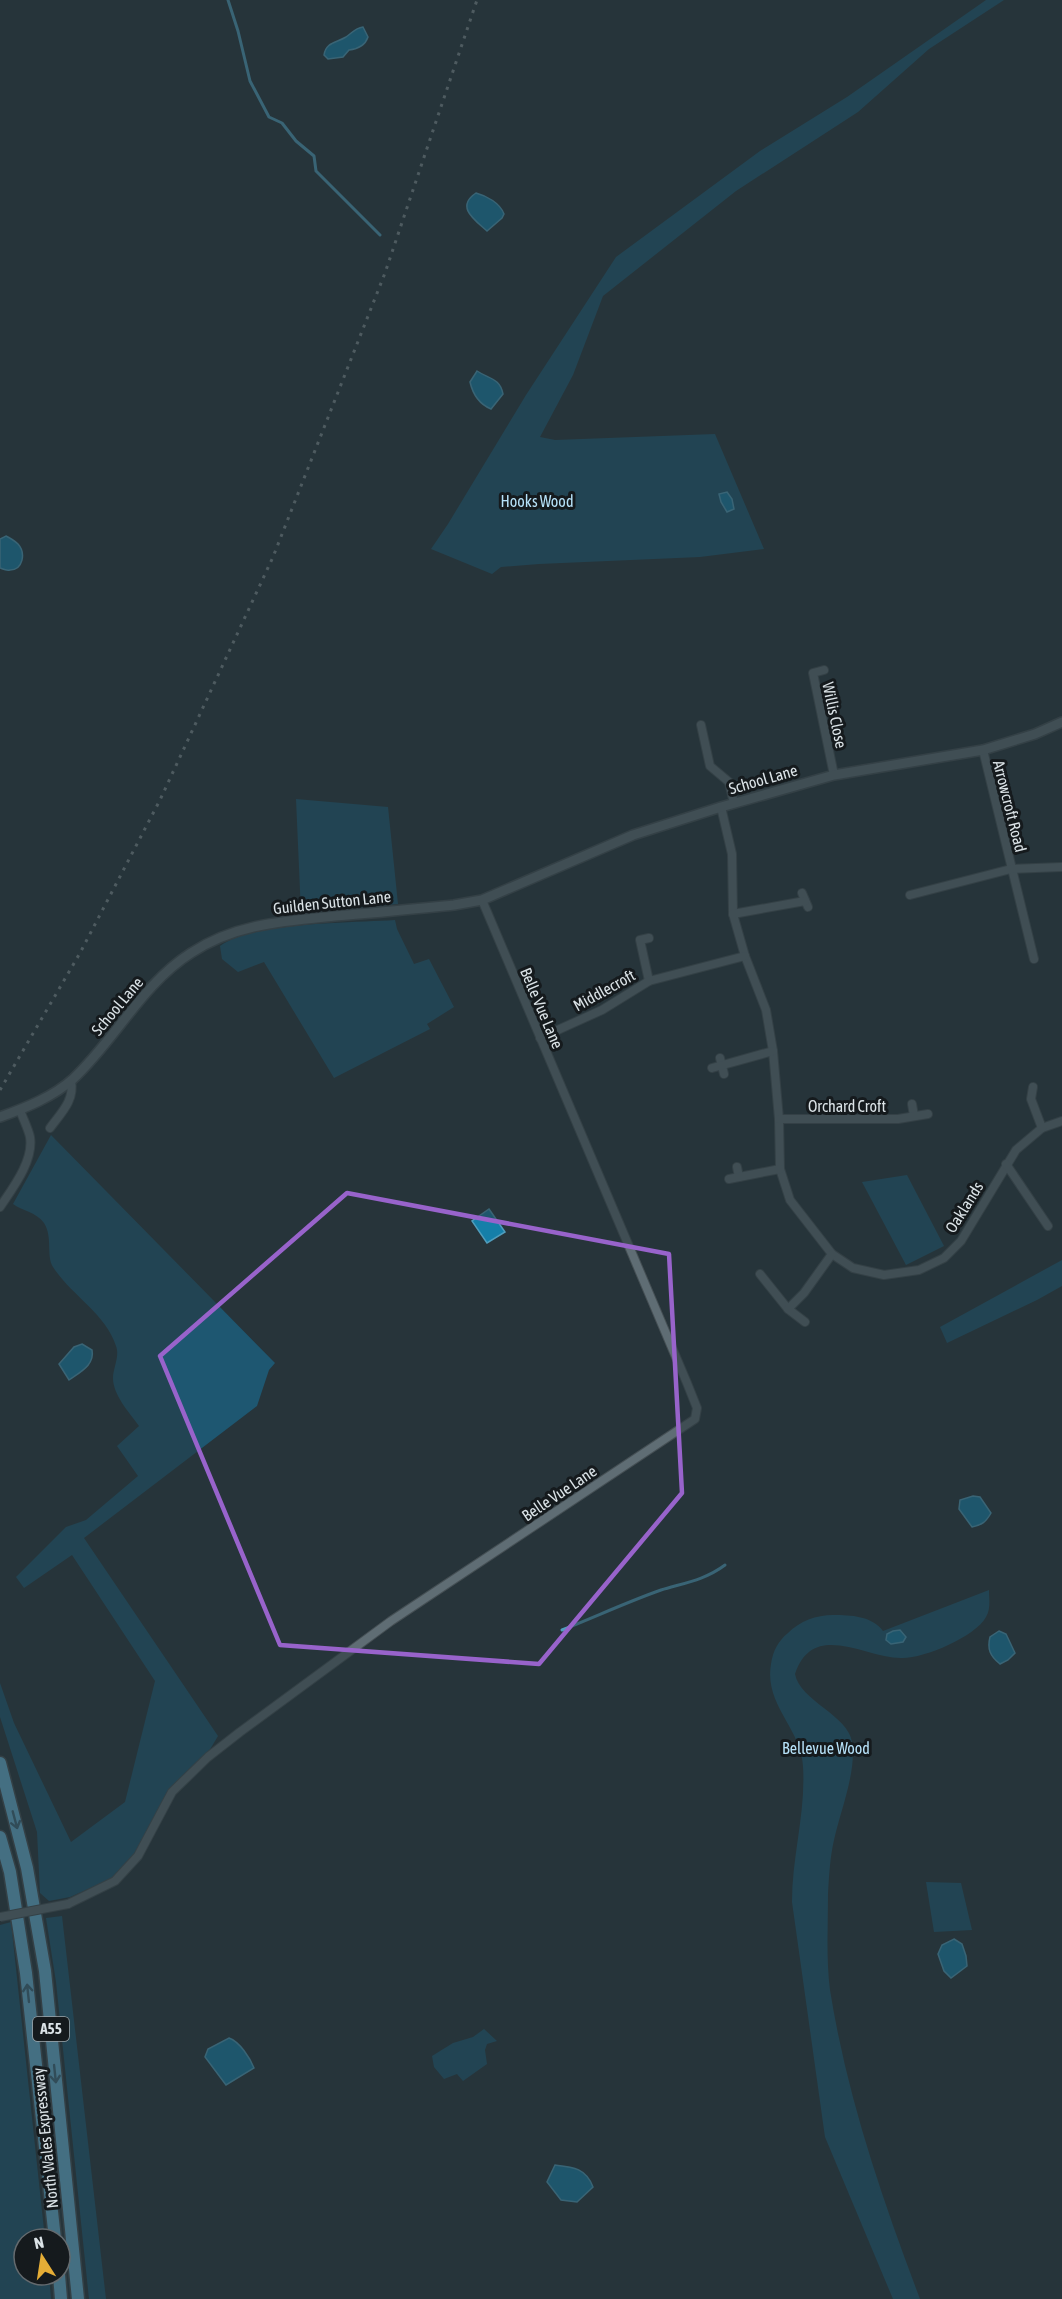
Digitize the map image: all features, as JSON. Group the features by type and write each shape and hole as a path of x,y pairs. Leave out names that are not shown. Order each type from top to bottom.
{"highway":[{"name":"North Wales Expressway","path":"0,1763 27,1868 45,1971 78,2299"},
{"name":"North Wales Expressway","path":"0,1837 10,1872 26,1973 54,2227"}],"street":[{"name":"Willis Close","path":"824,670 813,673 834,775"},
{"name":"School Lane","path":"482,900 633,835 734,803 834,775 983,750 1035,734 1062,722"},
{"path":"701,725 710,766 729,782 734,803"},
{"path":"706,748 716,746"},
{"name":"Arrowcroft Road","path":"983,750 1034,959"},
{"name":"Oaklands","path":"721,807 732,854 733,914 745,956 766,1010 773,1051 779,1119 780,1169 790,1200 832,1254 853,1268 884,1275 919,1270 944,1258 961,1241 1016,1150 1042,1128 1062,1121"},
{"path":"1011,869 1062,867"},
{"name":"Arrowcroft Road","path":"910,894 1011,869"},
{"name":"Guilden Sutton Lane","path":"189,953 237,930 274,922 454,905 482,900"},
{"name":"Belle Vue Lane","path":"0,1917 68,1904 115,1881 138,1856 172,1792 208,1757 391,1621 695,1419 697,1408 687,1383 482,900"},
{"path":"733,914 805,901"},
{"name":"Middlecroft","path":"649,938 640,940 649,981"},
{"name":"School Lane","path":"1,1117 20,1110 71,1081 110,1039 150,989 189,953"},
{"name":"Middlecroft","path":"540,1038 602,1010 649,981 745,956"},
{"path":"712,1068 773,1051"},
{"name":"School Lane","path":"50,1128 71,1099 73,1091 71,1081"},
{"path":"1033,1087 1028,1099 1042,1128"},
{"path":"912,1104 914,1116"},
{"path":"0,1208 20,1176 29,1153 30,1138 20,1110"},
{"name":"Orchard Croft","path":"779,1119 898,1119 928,1114"},
{"path":"1006,1164 1048,1226"},
{"path":"737,1167 739,1177"},
{"path":"729,1179 780,1169"},
{"path":"788,1309 804,1293 832,1254"},
{"path":"760,1274 788,1309 805,1323"}],"highlighted area":[{"path":"347,1193 669,1254 682,1493 539,1664 280,1645 160,1356"}],"green space":[{"name":"Hooks Wood","path":"986,0 1004,0 929,49 858,112 736,191 603,296 573,375 540,437 555,440 715,434 764,549 700,557 501,567 492,574 431,549 526,395 616,257 760,151 847,97"},
{"path":"296,799 388,807 398,904 301,913"},
{"path":"395,920 414,964 429,959 454,1007 427,1024 430,1029 334,1078 264,962 238,972 222,959 220,946 235,938 255,932 303,925"},
{"path":"51,1135 275,1363 269,1370 257,1406 84,1538 218,1736 206,1756 169,1791 134,1854 113,1878 70,1897 49,1901 40,1893 37,1832 0,1717 0,1683 14,1723 71,1842 125,1802 155,1681 72,1555 24,1588 16,1577 66,1527 86,1520 138,1476 117,1446 139,1426 116,1391 113,1374 117,1350 111,1335 96,1314 53,1267 47,1228 44,1223 37,1216 13,1204"},
{"path":"907,1175 944,1246 906,1265 862,1182"},
{"path":"1062,1260 1062,1286 947,1343 940,1327"},
{"name":"Bellevue Wood","path":"989,1590 988,1614 980,1625 960,1639 935,1651 901,1658 827,1645 814,1649 803,1658 795,1674 805,1692 849,1732 852,1742 850,1778 834,1840 830,1867 829,1978 837,2030 867,2147 920,2299 893,2299 825,2137 792,1902 803,1800 803,1766 801,1752 773,1692 770,1679 771,1664 781,1639 798,1625 814,1618 827,1615 854,1616 873,1622 883,1631"},
{"path":"926,1882 961,1883 972,1930 934,1932"},
{"path":"62,1916 106,2299 89,2299 56,1982 46,1918"},
{"path":"11,1922 44,2227 12,2227 12,2287 50,2287 51,2299 0,2299 0,1925"},
{"path":"484,2029 497,2041 487,2044 485,2050 487,2064 463,2081 457,2074 444,2079 434,2067 432,2056 453,2043 473,2037"}],"shaded area":[{"path":"363,27 368,37 361,47 349,50 343,57 328,59 324,55 329,45"},
{"path":"476,193 493,200 504,214 487,231 473,218 467,208 470,198"},
{"path":"477,371 497,382 502,389 503,394 491,409 480,402 473,391 470,382"},
{"path":"727,492 732,499 734,509 727,512 719,494"},
{"path":"6,536 18,544 22,552 22,560 18,567 9,570 0,568 0,539"},
{"path":"489,1209 505,1232 487,1243 472,1221"},
{"path":"82,1344 92,1350 91,1360 86,1368 69,1380 59,1364 74,1347"},
{"path":"973,1496 980,1497 991,1513 983,1523 972,1527 959,1509 960,1500"},
{"path":"900,1630 906,1637 903,1642 891,1644 886,1640 887,1634"},
{"path":"999,1631 1006,1634 1015,1653 1000,1664 989,1649 990,1637"},
{"path":"954,1939 962,1944 967,1966 951,1978 944,1971 938,1954 942,1945"},
{"path":"229,2038 241,2047 254,2068 226,2085 205,2057 208,2049"},
{"path":"555,2165 583,2172 593,2187 577,2202 561,2200 547,2182"}],"waterway":[{"path":"228,0 250,81 269,117 282,123 296,141 314,156 316,171 380,235"},
{"path":"562,1630 661,1590 702,1578 725,1565"}],"railway":[{"path":"0,1090 80,953 160,800 273,557 385,273 477,0"}]}
